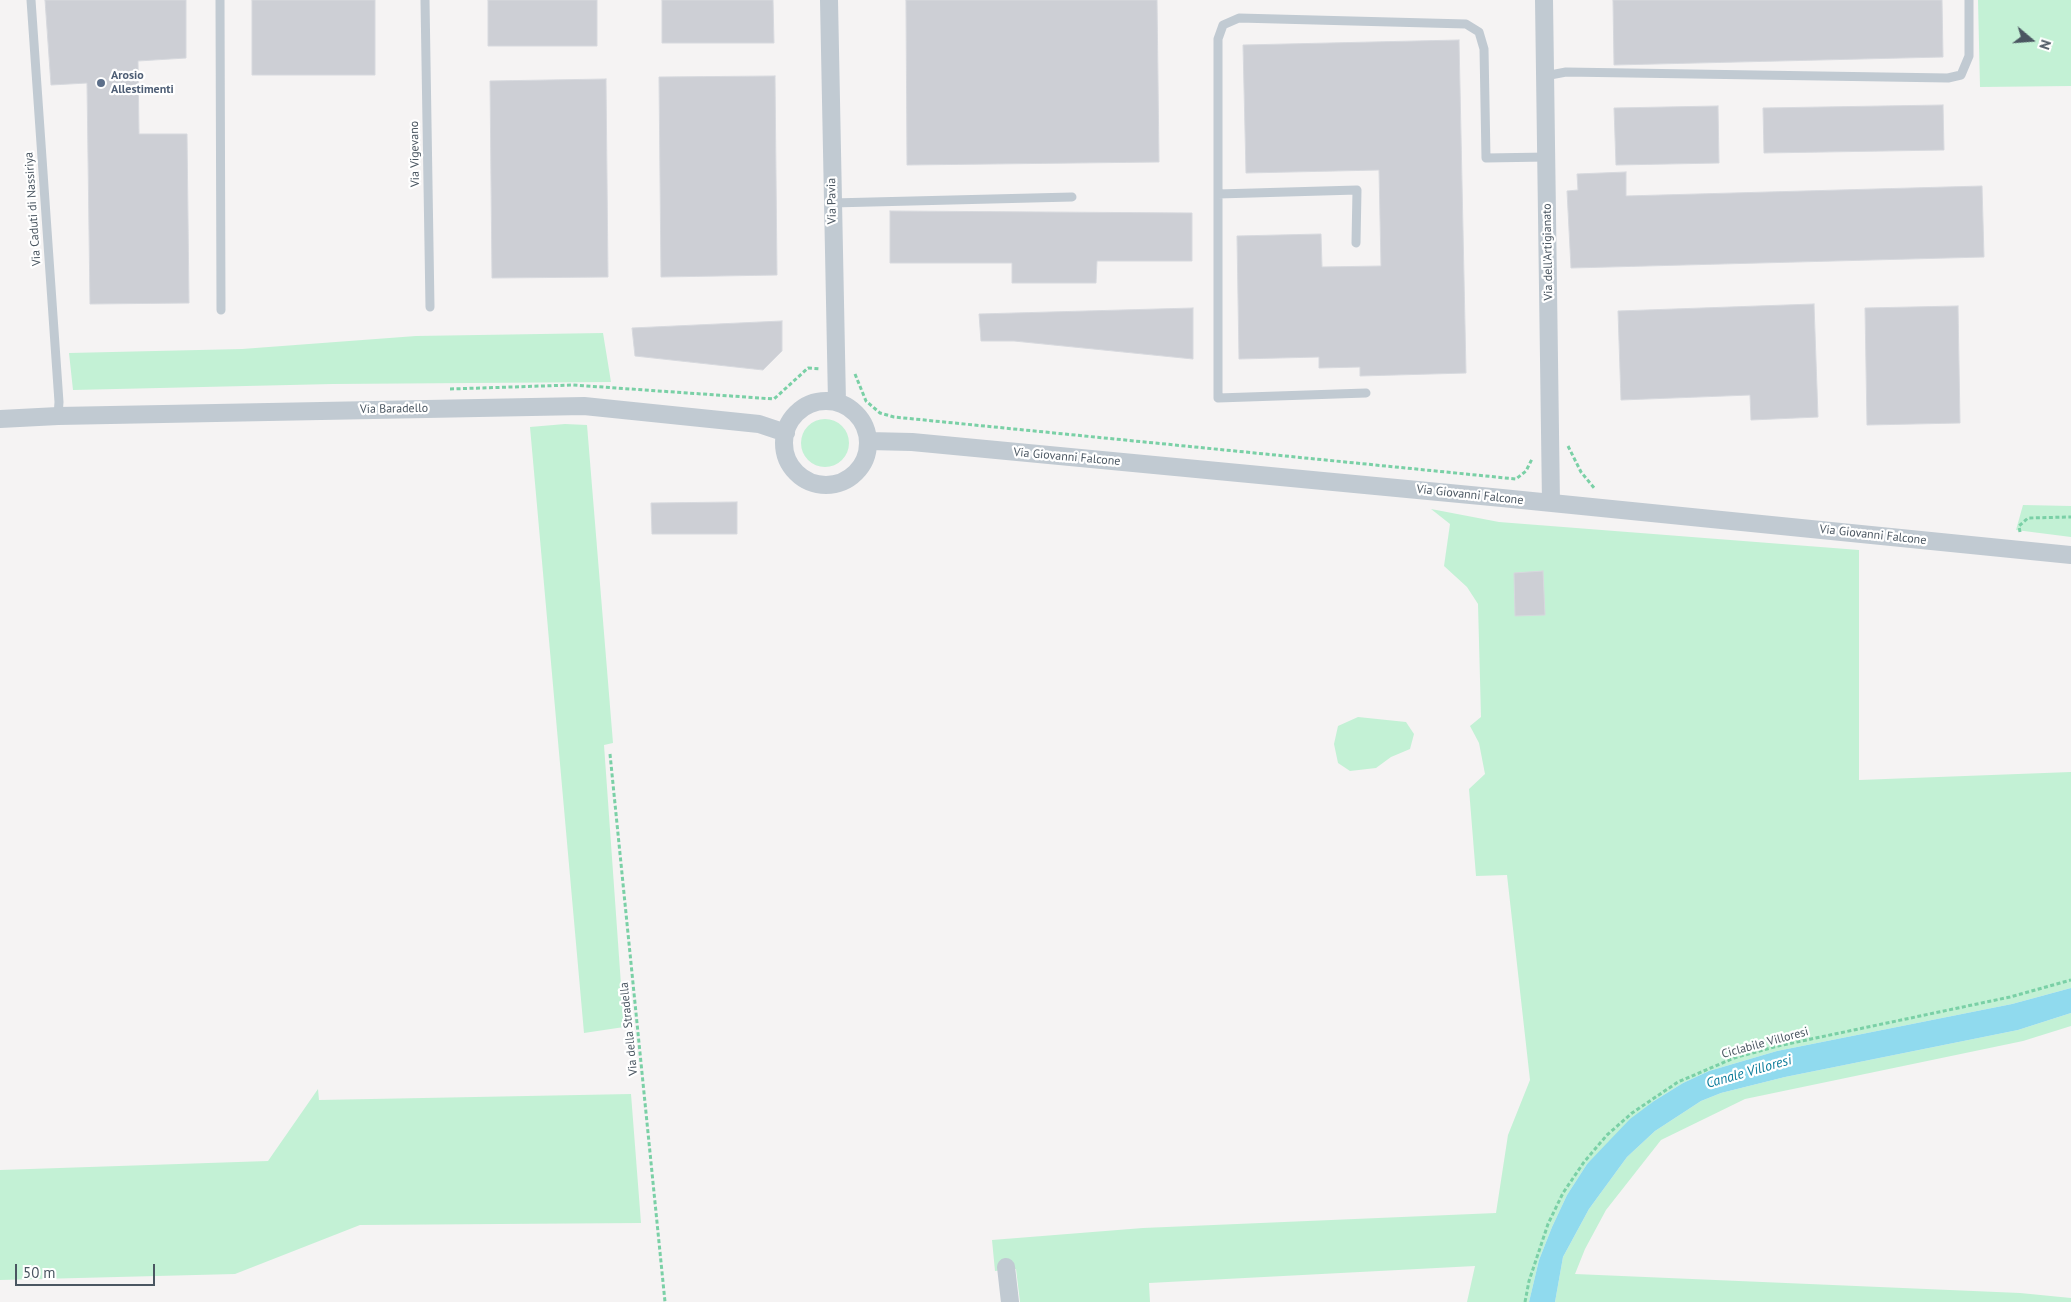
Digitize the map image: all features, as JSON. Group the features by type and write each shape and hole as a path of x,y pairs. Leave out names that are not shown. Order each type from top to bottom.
{"street":[{"name":"Via Pavia","path":"829,0 837,402"},
{"name":"Via dell'Artigianato","path":"1544,0 1551,503"},
{"path":"823,401 837,402 859,416 866,428 868,441 866,455 860,468 849,478 836,484 822,485 808,481 796,473 788,461 785,447 786,433 791,421 799,411 811,404 823,401"},
{"name":"Via Baradello","path":"0,419 58,416 584,406 759,424 786,433"},
{"name":"Via Giovanni Falcone","path":"868,441 922,443 1551,503 2071,556"},
{"path":"1006,1267 1010,1302"}],"lane":[{"name":"Via Caduti di Nassiriya","path":"31,0 60,402 58,416"},
{"path":"220,0 221,310"},
{"name":"Via Vigevano","path":"425,0 430,307"},
{"path":"1545,76 1566,72 1948,78 1961,75 1969,56 1968,0"},
{"path":"1366,393 1218,398 1218,39 1223,26 1239,18 1466,24 1479,32 1484,49 1486,158 1547,157"},
{"path":"1218,194 1356,190 1356,243"},
{"path":"832,203 1072,197"}],"path":[{"path":"774,399 808,368"},
{"path":"835,369 854,373 866,401 880,413 894,417 1516,479 1526,471 1537,443 1568,444 1581,472 1594,489 1601,490"},
{"path":"2012,535 2022,536 2019,526 2028,518 2071,517"},
{"name":"Via della Stradella","path":"610,754 665,1302"},
{"name":"Ciclabile Villoresi","path":"1525,1302 1529,1281 1548,1224 1563,1193 1584,1162 1607,1135 1632,1113 1678,1082 1734,1058 1778,1046 2010,997 2071,980"}],"green space":[{"path":"1978,0 2071,0 2071,86 1980,87"},
{"path":"603,333 611,382 333,384 73,390 69,353 242,349 416,336"},
{"path":"820,419 830,419 842,426 849,438 849,448 842,460 830,467 820,467 812,463 805,456 801,448 801,438 805,430 812,423"},
{"path":"565,424 587,425 613,743 604,745 624,1027 584,1033 530,427"},
{"path":"2023,505 2071,506 2071,537 2016,530"},
{"path":"1431,509 1499,522 1859,550 1859,780 2071,772 2071,988 2012,1004 1777,1051 1709,1071 1683,1083 1654,1101 1587,1164 1567,1195 1552,1227 1539,1260 1529,1302 1467,1302 1475,1266 1149,1283 1150,1302 1020,1302 1016,1269 995,1271 992,1240 1143,1228 1496,1213 1508,1135 1530,1080 1507,875 1476,876 1469,789 1485,774 1479,743 1470,726 1481,717 1478,604 1467,587 1444,566 1450,524"},
{"path":"1358,717 1406,722 1414,734 1410,749 1391,757 1376,768 1350,771 1338,763 1334,744 1338,726"},
{"path":"2071,1013 2071,1026 2023,1041 1745,1099 1661,1140 1606,1210 1585,1249 1575,1274 2020,1293 2071,1298 2071,1302 1555,1302 1563,1257 1589,1209 1627,1157 1655,1131 1701,1101 1721,1093 1785,1077 2018,1030"},
{"path":"318,1089 319,1100 631,1094 641,1223 360,1225 235,1274 0,1280 0,1170 268,1161"}],"water":[{"name":"Canale Villoresi","path":"2071,988 2071,1013 2018,1030 1785,1077 1721,1093 1701,1101 1655,1131 1627,1157 1589,1209 1563,1257 1555,1302 1529,1302 1539,1260 1552,1227 1567,1195 1587,1164 1630,1119 1683,1083 1709,1071 1777,1051 2012,1004"}],"building":[{"path":"45,0 186,0 186,58 138,61 139,134 187,134 189,303 90,304 87,83 51,85"},
{"path":"252,0 375,0 375,75 252,75"},
{"path":"488,0 597,0 597,46 488,46"},
{"path":"662,0 773,0 774,43 662,43"},
{"path":"906,0 1157,0 1159,162 907,165"},
{"path":"1613,0 1942,0 1943,57 1614,65"},
{"path":"1459,40 1466,373 1360,376 1360,367 1319,368 1319,357 1239,359 1237,236 1321,234 1322,267 1381,266 1379,170 1246,173 1243,45"},
{"path":"775,76 777,275 661,277 659,77"},
{"path":"606,79 608,277 492,278 490,81"},
{"path":"1943,105 1944,150 1764,153 1763,108"},
{"path":"1718,106 1719,163 1616,165 1614,108"},
{"path":"1626,172 1626,196 1982,186 1984,257 1571,268 1567,191 1578,190 1577,174"},
{"path":"890,211 1192,213 1192,261 1097,261 1096,283 1012,283 1012,263 890,263"},
{"path":"1814,304 1818,417 1751,420 1750,395 1621,400 1618,311"},
{"path":"1958,306 1960,423 1867,425 1865,308"},
{"path":"1193,308 1193,359 1014,341 981,341 979,314"},
{"path":"782,321 782,351 763,370 635,356 632,328"},
{"path":"737,502 737,534 652,534 651,503"},
{"path":"1543,571 1545,615 1515,616 1514,573"}],"place":[{"name":"Arosio Allestimenti","path":"101,83"}]}
